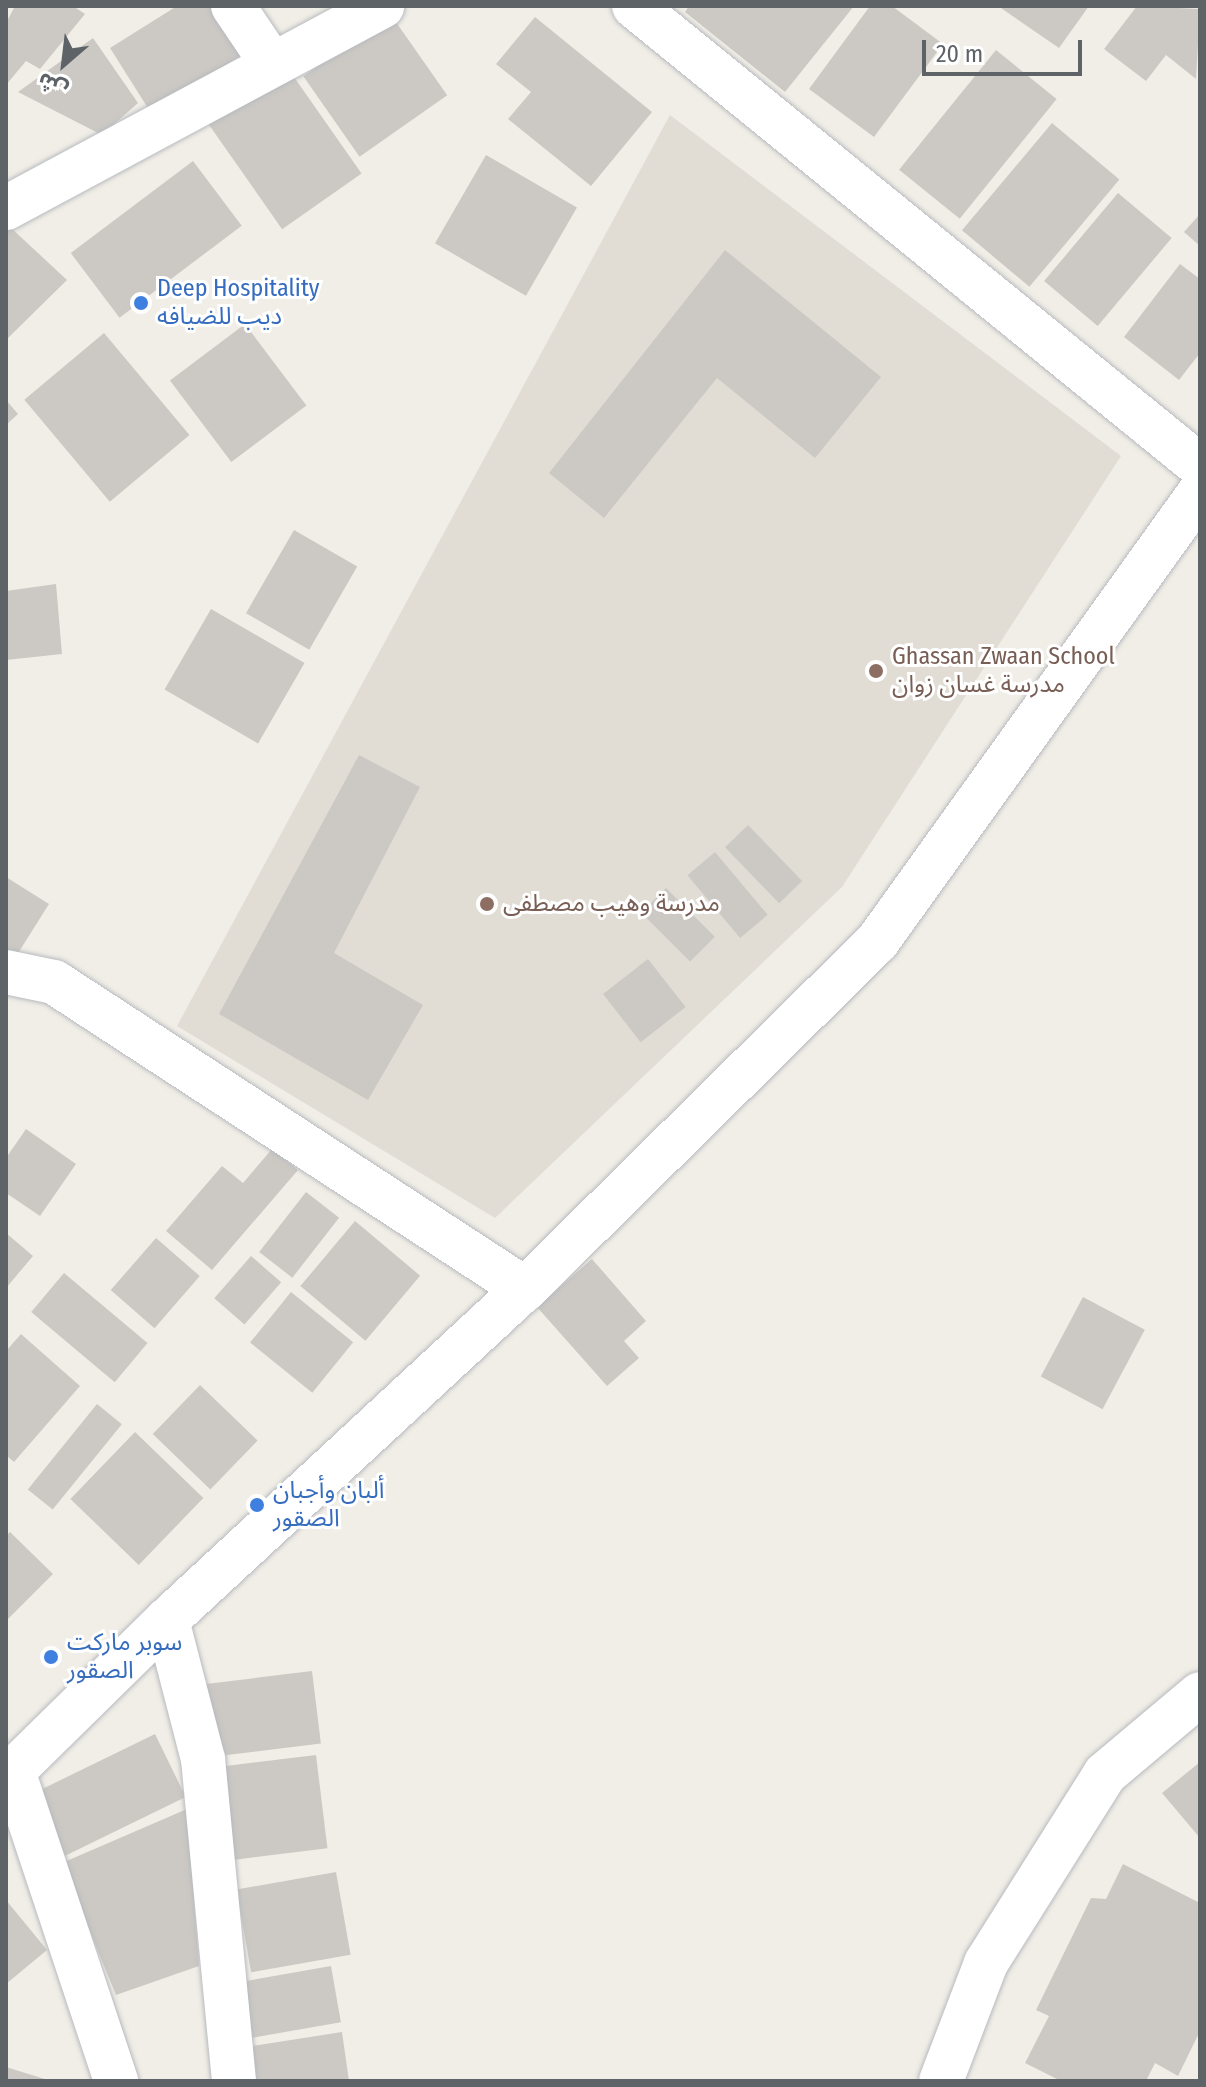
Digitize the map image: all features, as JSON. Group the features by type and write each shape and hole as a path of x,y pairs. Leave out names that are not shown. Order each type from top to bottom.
{"street":[{"path":"233,6 272,64"},
{"path":"6,208 382,6"},
{"path":"634,6 1200,466"},
{"path":"116,2081 10,1776 167,1620 525,1289 877,942 1200,492"},
{"path":"6,972 54,982 525,1289"},
{"path":"167,1620 203,1759 234,2081"},
{"path":"941,2081 986,1963 1105,1774 1200,1694"}],"shaded area":[{"path":"670,115 1121,456 842,887 495,1218 177,1026"}],"building":[{"path":"15,6 73,6 85,14 40,69 26,61 6,85 6,23"},
{"path":"177,6 212,6 243,54 151,113 110,48"},
{"path":"689,6 854,6 785,92 685,12"},
{"path":"870,6 892,6 943,44 874,137 809,89"},
{"path":"998,6 1089,6 1059,48"},
{"path":"1137,6 1200,9 1196,79 1166,55 1146,81 1104,49"},
{"path":"391,15 447,95 360,157 303,76"},
{"path":"535,17 652,112 591,186 508,119 531,92 496,64"},
{"path":"93,38 138,103 102,135 18,92"},
{"path":"996,50 1057,99 960,219 899,170"},
{"path":"287,67 362,173 282,229 208,123"},
{"path":"1052,123 1119,180 1029,287 962,230"},
{"path":"486,155 577,207 526,296 435,243"},
{"path":"193,161 242,226 120,318 71,253"},
{"path":"1118,193 1172,238 1098,326 1044,281"},
{"path":"1200,214 1200,246 1184,232"},
{"path":"10,227 67,280 6,340 6,231"},
{"path":"725,250 881,377 815,458 717,378 604,518 549,473"},
{"path":"1180,264 1200,279 1200,353 1179,380 1124,337"},
{"path":"245,324 306,405 231,462 170,381"},
{"path":"104,333 189,435 110,502 24,400"},
{"path":"6,400 18,414 6,425"},
{"path":"294,530 357,566 309,650 246,613"},
{"path":"56,584 62,654 6,660 6,591"},
{"path":"211,609 305,663 258,744 164,690"},
{"path":"359,755 420,787 334,953 423,1005 368,1100 219,1014"},
{"path":"748,825 802,881 779,903 725,847"},
{"path":"715,852 768,915 740,938 687,875"},
{"path":"6,877 49,904 15,958 6,953"},
{"path":"666,888 715,937 690,962 641,913"},
{"path":"648,959 686,1007 641,1042 603,994"},
{"path":"26,1129 76,1164 40,1216 6,1193 6,1158"},
{"path":"272,1149 298,1170 212,1270 166,1231 222,1166 243,1183"},
{"path":"306,1192 339,1218 292,1278 259,1252"},
{"path":"355,1221 420,1276 365,1341 300,1286"},
{"path":"6,1233 33,1256 6,1288"},
{"path":"156,1238 200,1276 155,1328 111,1290"},
{"path":"251,1256 281,1282 244,1325 214,1298"},
{"path":"592,1259 646,1321 624,1341 639,1358 607,1386 537,1307"},
{"path":"64,1273 147,1343 115,1382 31,1312"},
{"path":"291,1292 353,1342 312,1393 250,1343"},
{"path":"1083,1297 1145,1330 1103,1409 1041,1376"},
{"path":"21,1334 80,1386 14,1462 6,1455 6,1351"},
{"path":"200,1385 258,1441 210,1489 153,1434"},
{"path":"97,1404 122,1424 53,1510 28,1489"},
{"path":"135,1432 203,1498 139,1565 70,1499"},
{"path":"10,1532 53,1574 6,1621 6,1536"},
{"path":"312,1671 321,1743 213,1757 204,1684"},
{"path":"155,1734 186,1797 65,1856 35,1793"},
{"path":"316,1755 327,1848 233,1860 222,1767"},
{"path":"1200,1762 1200,1838 1162,1793"},
{"path":"187,1809 199,1966 116,1995 62,1863"},
{"path":"1123,1864 1200,1903 1200,2031 1178,2076 1155,2063 1146,2081 1061,2081 1025,2063 1049,2016 1036,2010 1091,1898 1106,1899"},
{"path":"336,1872 351,1955 251,1972 237,1890"},
{"path":"6,1900 47,1950 6,1984"},
{"path":"331,1966 341,2022 246,2039 236,1983"},
{"path":"342,2032 349,2081 251,2081 246,2047"},
{"path":"6,2067 48,2080 48,2081 6,2081"}],"place":[{"name":"Deep Hospitality ديب للضيافه","path":"141,303"},
{"name":"Ghassan Zwaan School مدرسة غسان زوان","path":"876,671"},
{"name":"مدرسة وهيب مصطفى","path":"487,904"},
{"name":"ألبان وأجبان الصقور","path":"257,1505"},
{"name":"سوبر ماركت الصقور","path":"51,1657"}]}
